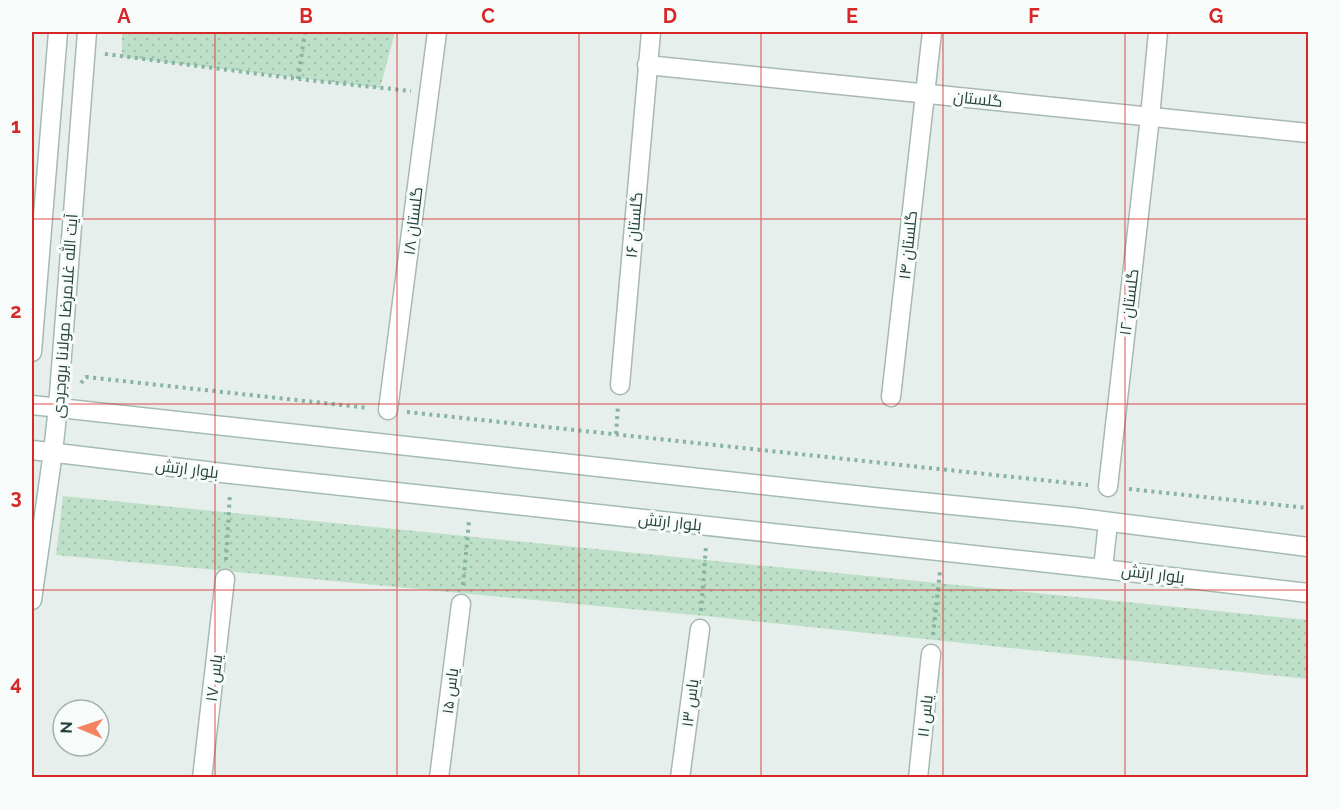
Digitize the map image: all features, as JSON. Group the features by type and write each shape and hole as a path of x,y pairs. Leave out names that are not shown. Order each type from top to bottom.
{"street":[{"name":"آیت الله غلامرضا مولانا بروجردی","path":"32,352 58,32"},
{"name":"آیت الله غلامرضا مولانا بروجردی","path":"32,600 58,407 87,32"},
{"name":"گلستان ۱۸","path":"388,410 436,32"},
{"name":"گلستان ۱۶","path":"620,385 651,32"},
{"name":"گلستان ۱۴","path":"891,397 932,32"},
{"name":"گلستان ۱۲","path":"1107,487 1158,32"},
{"name":"گلستان","path":"647,65 1308,133"},
{"path":"32,405 1108,522 1308,547"},
{"name":"بلوار ارتش","path":"32,450 231,474 1103,568 1308,593"},
{"path":"1103,568 1108,522"},
{"name":"یاس ۱۷","path":"202,777 225,579"},
{"name":"یاس ۱۵","path":"439,777 461,604"},
{"name":"یاس ۱۳","path":"681,777 700,629"},
{"name":"یاس ۱۱","path":"918,777 931,654"}],"path":[{"path":"298,79 305,32"},
{"path":"85,50 122,57 429,93"},
{"path":"58,407 87,377 1308,508"},
{"path":"616,434 620,385"},
{"path":"225,579 231,474"},
{"path":"461,604 471,500"},
{"path":"700,629 707,525"},
{"path":"931,654 942,551"}],"green space":[{"path":"122,32 395,32 380,88 122,57"},
{"path":"63,496 1308,620 1308,679 705,616 56,555"}]}
